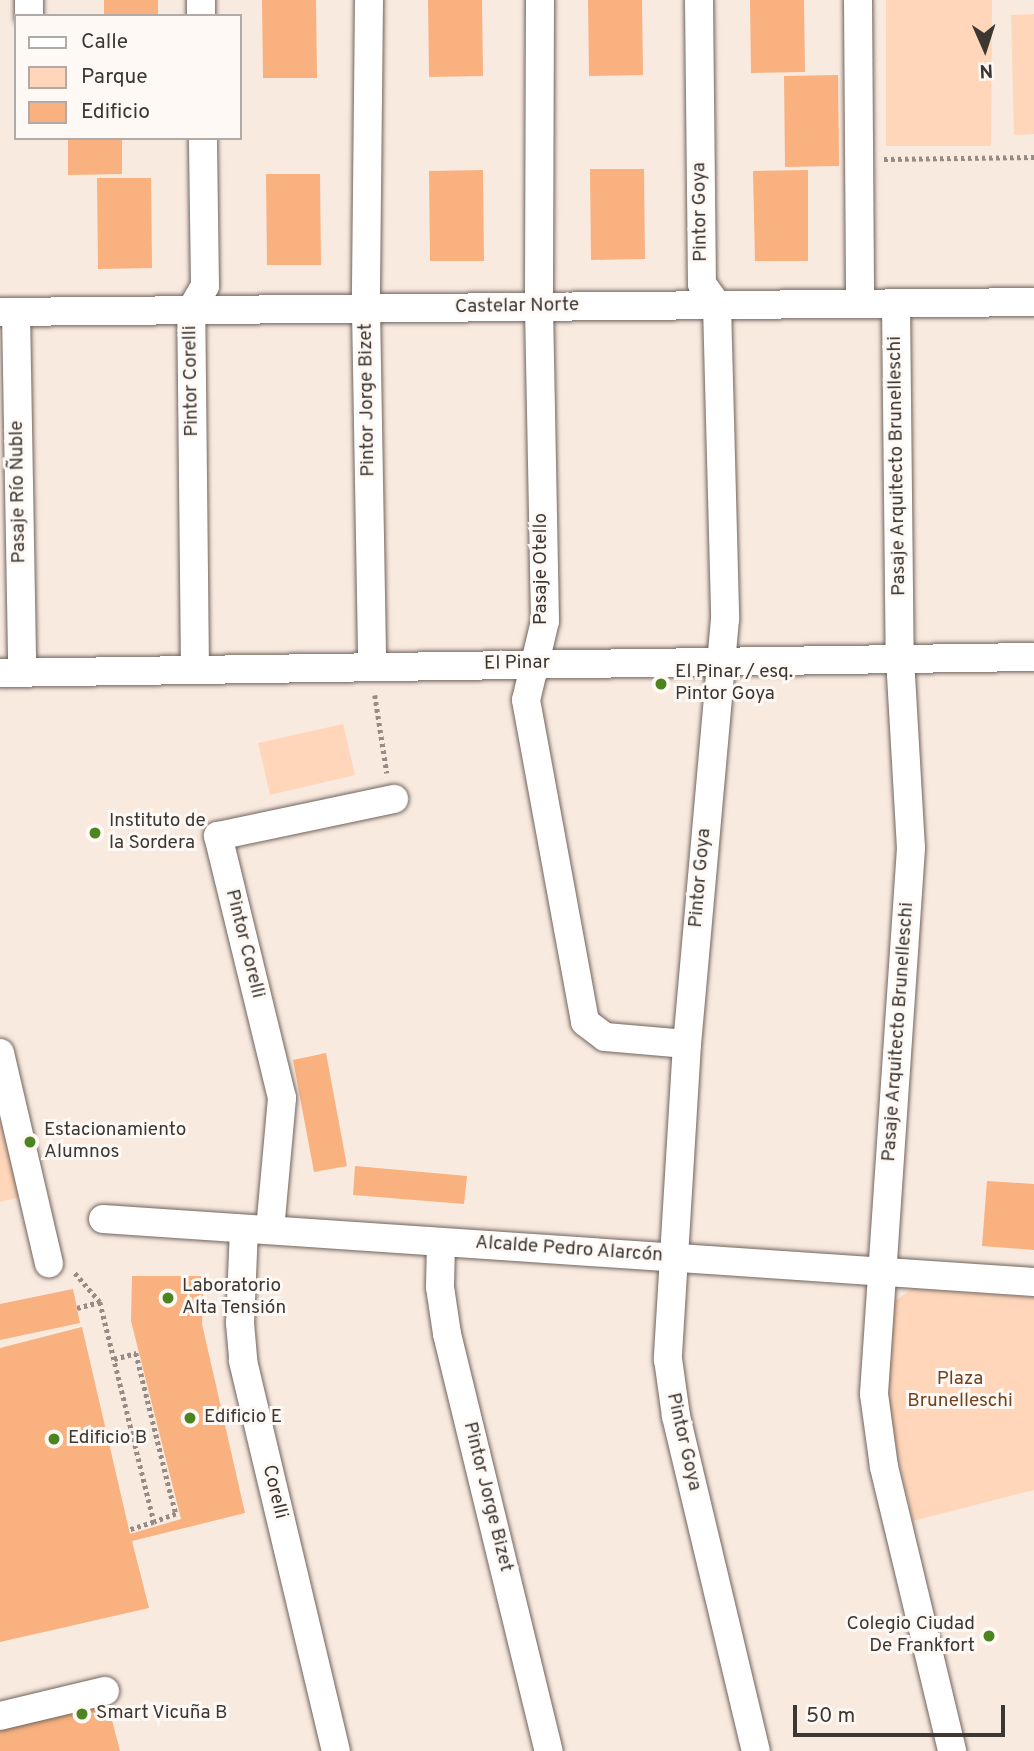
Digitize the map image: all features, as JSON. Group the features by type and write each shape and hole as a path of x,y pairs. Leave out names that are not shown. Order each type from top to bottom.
{"street":[{"name":"Pintor Jorge Bizet","path":"369,0 366,309 372,666"},
{"name":"Pasaje Otello","path":"540,0 539,307 545,621 526,700 585,1022 605,1037 687,1044"},
{"name":"Pintor Goya","path":"699,0 702,284 717,305 725,619 687,1044 668,1359 672,1397 756,1751"},
{"path":"858,0 860,304"},
{"name":"Pintor Corelli","path":"195,670 191,310 205,286 203,140"},
{"name":"Castelar Norte","path":"8,312 1034,302"},
{"name":"Pasaje Arquitecto Brunelleschi","path":"896,304 900,658 911,848 874,1373 878,1440 952,1751"},
{"name":"Pasaje Río Ñuble","path":"8,312 11,673"},
{"name":"El Pinar","path":"11,673 1034,657"},
{"name":"Pintor Corelli","path":"257,1229 282,1098 218,836 394,799"},
{"path":"0,1053 49,1263"},
{"name":"Alcalde Pedro Alarcón","path":"103,1219 1034,1282"},
{"name":"Corelli","path":"257,1229 240,1323 243,1361 336,1751"},
{"name":"Pintor Jorge Bizet","path":"441,1242 440,1287 447,1334 549,1751"},
{"path":"0,1716 105,1690"}],"path":[{"path":"859,160 1034,157"},
{"path":"372,666 382,752 394,799"},
{"path":"49,1263 74,1272 100,1302 154,1522"},
{"path":"77,1308 100,1302"},
{"path":"114,1359 136,1353 176,1514 130,1530"}],"green space":[{"path":"886,0 992,0 991,146 886,146"},
{"path":"1034,14 1034,134 1014,135 1011,15"},
{"path":"343,724 355,775 270,795 258,743"},
{"path":"0,1089 27,1195 0,1202"},
{"name":"Plaza Brunelleschi","path":"912,1289 1034,1297 1034,1490 913,1521 885,1398 892,1303"}],"building":[{"path":"104,0 158,0 158,14 104,14"},
{"path":"262,0 316,0 317,78 263,78"},
{"path":"428,0 482,0 483,76 429,77"},
{"path":"588,0 642,0 643,75 589,76"},
{"path":"750,0 804,0 805,72 751,73"},
{"path":"838,75 839,166 785,167 784,76"},
{"path":"68,140 122,140 122,174 68,175"},
{"path":"590,169 644,169 645,259 591,260"},
{"path":"483,170 484,261 430,261 429,171"},
{"path":"808,170 808,261 755,261 753,171"},
{"path":"266,174 320,174 321,265 267,265"},
{"path":"97,178 151,178 152,268 98,269"},
{"path":"326,1053 347,1166 314,1172 293,1060"},
{"path":"355,1166 467,1176 464,1204 353,1195"},
{"path":"987,1181 1034,1184 1034,1250 982,1246"},
{"name":"Edificio B","path":"132,1276 204,1276 202,1324 245,1513 132,1541 149,1608 0,1642 0,1348 82,1327 130,1534 181,1519 131,1321"},
{"path":"73,1289 80,1323 0,1340 0,1304"},
{"name":"Smart Vicuña B","path":"107,1701 120,1751 0,1751 0,1727"}],"place":[{"name":"El Pinar / esq. Pintor Goya","path":"661,684"},
{"name":"Instituto de la Sordera","path":"95,833"},
{"name":"Estacionamiento Alumnos","path":"30,1142"},
{"name":"Laboratorio Alta Tensión","path":"168,1298"},
{"name":"Edificio E","path":"190,1418"},
{"name":"Edificio B","path":"54,1439"},
{"name":"Colegio Ciudad De Frankfort","path":"989,1636"},
{"name":"Smart Vicuña B","path":"82,1714"}]}
